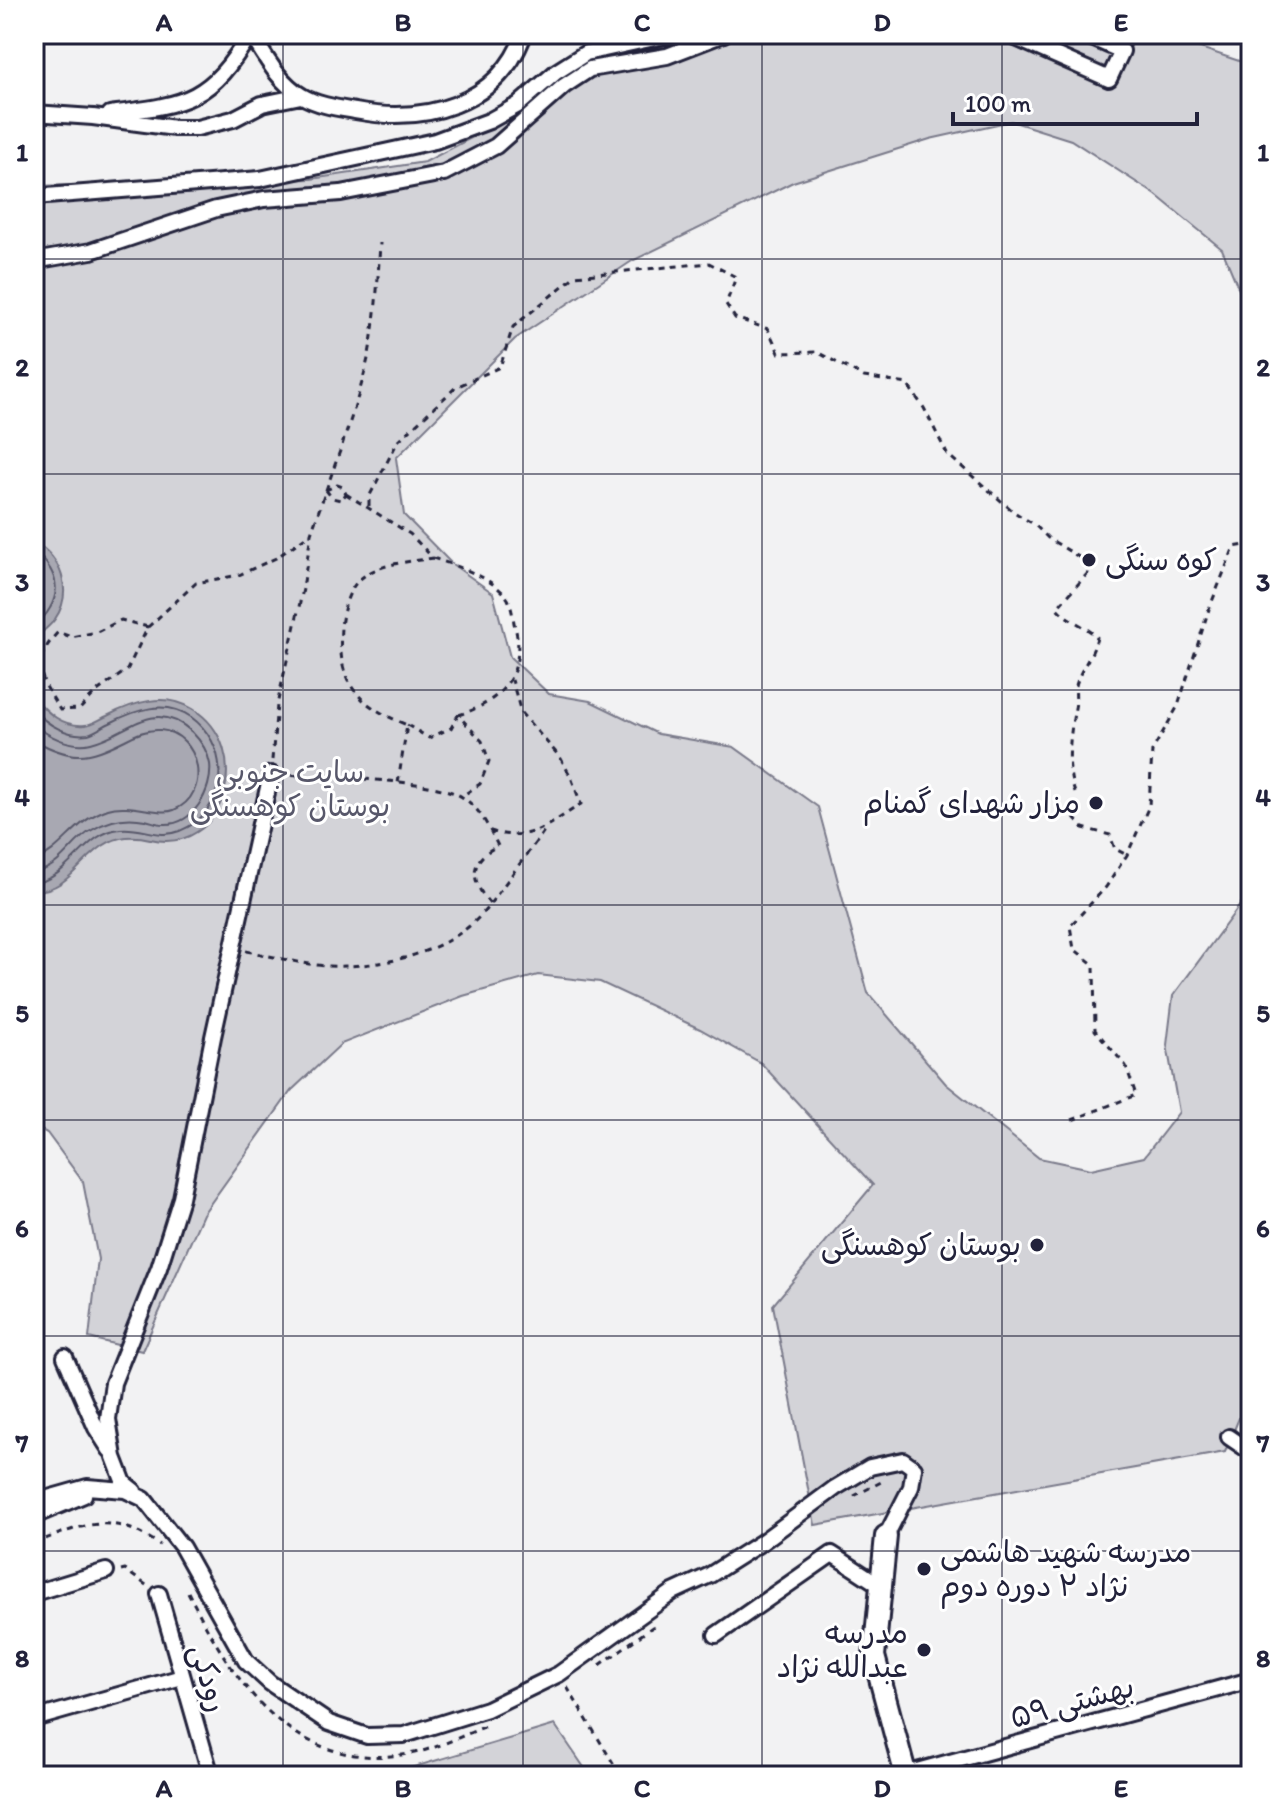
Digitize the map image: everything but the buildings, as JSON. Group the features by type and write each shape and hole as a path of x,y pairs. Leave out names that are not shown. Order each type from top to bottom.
{"street":[{"path":"93,117 170,106 209,88 231,65 250,34 273,69 301,96 333,107 379,115 428,113 473,98 501,75 518,52 524,34"},
{"path":"34,197 260,179 435,141 489,121 518,105 556,72 586,53 673,34"},
{"path":"34,261 91,251 216,209 264,199 341,193 444,173 496,146 564,86 590,69 667,56 724,34"},
{"path":"1007,34 1109,79 1122,51 1083,34"},
{"path":"34,113 197,128 233,119 262,104 301,96"},
{"path":"114,1457 108,1419 113,1383 159,1268 181,1198 271,774"},
{"path":"65,1357 124,1483 144,1499 182,1547 246,1661 270,1683 329,1723 367,1736 404,1735 487,1709 559,1674 673,1592 710,1575 749,1550 835,1488 870,1467 903,1460 914,1468 913,1476 911,1487 886,1536 874,1656 906,1775"},
{"path":"1229,1437 1251,1452"},
{"path":"34,1502 87,1487 125,1490 144,1499"},
{"path":"34,1516 87,1494 108,1493 144,1499"},
{"path":"716,1635 832,1554 881,1586"},
{"path":"34,1593 106,1571"},
{"name":"رودکی","path":"159,1594 211,1776"},
{"path":"34,1719 182,1677"},
{"name":"بهشتی ۵۹","path":"906,1775 1251,1680"}],"path":[{"path":"380,243 369,353 350,423 311,533 303,589 277,705 271,774 398,783 449,789 462,796 471,803 498,846 479,859 475,869 480,892 490,904"},
{"path":"369,506 369,497 398,441 456,387 500,367 513,327 575,276 709,263 736,277 726,304 735,318 768,329 779,353 817,352 864,377 907,384 924,408 947,454 1014,512 1082,559 1088,573 1057,608 1064,616 1084,624 1097,637 1095,649 1076,683 1075,707 1070,723 1072,785 1076,795"},
{"path":"326,490 337,485 343,487 346,494 410,534 433,558 484,578 508,600 517,632 512,680 521,713 560,757 581,804 530,835 508,836 490,831"},
{"path":"326,490 332,498 341,500 346,494"},
{"path":"148,627 121,620 97,632 71,637 58,632 43,649 39,669 60,710 80,709 96,692 127,670 148,627 196,583 239,575 276,558 311,533"},
{"path":"1072,1120 1136,1095 1126,1066 1095,1030 1094,965 1074,949 1070,926 1106,887 1127,855 1149,806 1152,751 1178,706 1209,609 1234,547 1251,544"},
{"path":"433,558 375,570 358,581 348,599 342,621 339,653 343,675 358,694 376,709 429,738 451,728 458,715 478,709 512,680"},
{"path":"458,715 482,741 489,761 480,784 462,796"},
{"path":"398,783 407,725"},
{"path":"1074,818 1083,828 1110,835 1115,849 1127,855"},
{"path":"232,948 323,965 356,966 411,957 445,943 479,920 549,824"},
{"path":"850,1498 906,1469 913,1476"},
{"path":"34,1543 93,1523 113,1524 145,1535 164,1549"},
{"path":"106,1571 125,1570 159,1594"},
{"path":"185,1586 235,1676 267,1712 296,1732 333,1751 365,1755 408,1754 490,1725"},
{"path":"597,1667 659,1622"},
{"path":"558,1687 564,1684 621,1776"}],"green space":[{"name":"سایت جنوبی بوستان کوهسنگی","path":"689,34 1159,34 1251,65 1251,318 1222,249 1156,195 1071,140 1011,121 930,139 793,182 632,261 515,339 396,458 404,515 452,564 493,593 510,657 549,694 590,701 658,734 734,747 818,807 868,993 946,1084 1039,1158 1091,1169 1144,1157 1179,1112 1167,1045 1173,996 1251,890 1251,1389 1225,1452 815,1525 773,1305 873,1185 761,1063 700,1029 600,982 538,975 463,996 341,1044 291,1091 203,1214 142,1351 89,1338 98,1259 83,1182 47,1133 34,1126 34,186 311,179 425,162 506,120 585,56 663,46"},
{"path":"555,1725 590,1776 384,1776"}],"water":[{"path":"34,542 58,566 64,597 53,622 34,643"},
{"path":"34,697 56,718 77,725 90,724 150,701 172,701 193,709 212,727 223,748 227,772 223,795 213,816 197,832 176,840 129,837 112,841 98,849 64,881 51,888 34,891"}],"place":[{"name":"کوه سنگی","path":"1089,560"},
{"name":"مزار شهدای گمنام","path":"1096,803"},
{"name":"بوستان کوهسنگی","path":"1037,1245"},
{"name":"مدرسه شهید هاشمی نژاد ۲ دوره دوم","path":"924,1569"},
{"name":"مدرسه عبدالله نژاد","path":"924,1650"}]}
